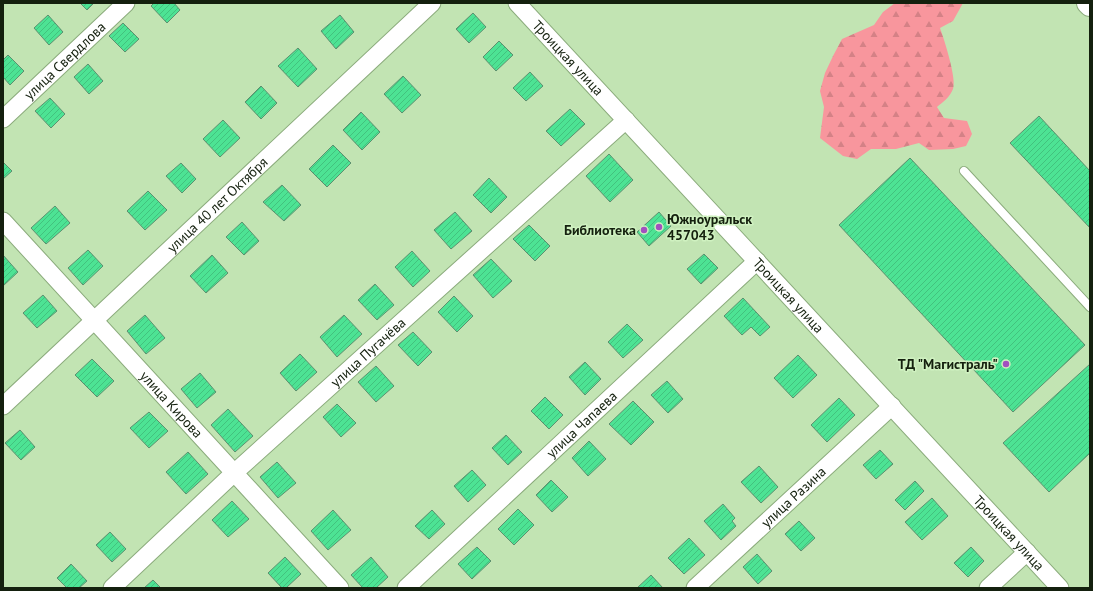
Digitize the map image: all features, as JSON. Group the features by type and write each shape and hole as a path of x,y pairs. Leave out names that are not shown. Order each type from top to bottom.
{"street":[{"name":"улица Свердлова","path":"3,118 126,3"},
{"name":"улица 40 лет Октября","path":"3,406 432,3"},
{"name":"Троицкая улица","path":"517,3 1060,588"},
{"name":"улица Пугачёва","path":"112,588 234,473 626,120"},
{"name":"улица Кирова","path":"3,221 340,588"},
{"name":"улица Чапаева","path":"406,588 756,261"},
{"name":"улица Разина","path":"695,588 892,406"},
{"path":"988,588 1027,552"}],"lane":[{"path":"964,171 1090,307"}],"green space":[{"path":"895,3 963,3 953,21 940,28 950,59 954,84 950,94 937,107 944,118 967,121 972,134 966,146 953,149 929,150 919,143 896,149 871,149 857,159 843,156 820,138 824,107 820,91 825,73 842,39 874,25 883,12"}],"building":[{"path":"80,3 94,3 87,10"},
{"path":"154,3 174,3 180,10 167,23 151,6"},
{"path":"473,13 486,27 469,43 456,29"},
{"path":"48,15 63,32 49,45 34,28"},
{"path":"340,15 354,32 336,49 321,31"},
{"path":"123,23 139,39 125,52 109,36"},
{"path":"499,41 513,55 496,71 483,57"},
{"path":"298,48 317,69 298,87 278,66"},
{"path":"8,55 24,71 10,85 3,77 3,60"},
{"path":"88,64 103,81 89,94 74,77"},
{"path":"530,72 543,86 526,101 513,88"},
{"path":"403,76 421,95 402,113 384,94"},
{"path":"261,86 277,103 261,119 245,102"},
{"path":"50,98 65,114 51,128 35,111"},
{"path":"570,109 585,124 561,146 546,131"},
{"path":"361,112 380,132 362,150 343,130"},
{"path":"1039,116 1090,171 1090,228 1010,143"},
{"path":"223,120 240,138 220,157 203,139"},
{"path":"333,145 351,163 327,187 309,169"},
{"path":"609,154 633,180 610,202 586,176"},
{"path":"910,158 1085,345 1013,412 839,225"},
{"path":"3,162 12,171 3,179"},
{"path":"181,163 196,179 182,193 166,176"},
{"path":"489,178 507,197 491,213 473,195"},
{"path":"282,185 301,205 284,221 263,202"},
{"path":"148,191 167,210 145,230 127,211"},
{"path":"55,206 70,223 46,244 31,228"},
{"path":"455,212 472,231 451,249 434,230"},
{"path":"659,212 671,226 649,246 637,232"},
{"path":"242,222 259,241 244,255 226,237"},
{"path":"529,225 550,246 535,261 513,239"},
{"path":"88,250 103,266 83,285 68,268"},
{"path":"412,251 430,271 413,287 395,267"},
{"path":"704,254 718,268 701,284 687,269"},
{"path":"3,255 18,272 3,286"},
{"path":"212,255 228,273 206,293 190,276"},
{"path":"491,259 512,281 493,298 473,275"},
{"path":"375,284 394,305 377,320 358,300"},
{"path":"43,295 57,311 37,328 23,313"},
{"path":"454,296 473,316 457,332 438,312"},
{"path":"743,298 770,327 760,336 751,327 742,335 724,316"},
{"path":"145,315 165,338 146,354 127,331"},
{"path":"344,315 362,334 337,357 320,337"},
{"path":"627,324 643,340 623,358 608,342"},
{"path":"413,332 432,352 418,366 398,345"},
{"path":"300,354 317,372 296,391 280,373"},
{"path":"798,355 817,375 793,398 774,378"},
{"path":"92,359 114,381 97,397 75,375"},
{"path":"585,362 601,379 585,395 569,377"},
{"path":"1090,364 1090,453 1049,492 1003,443"},
{"path":"376,366 394,386 376,402 358,382"},
{"path":"200,373 216,392 197,408 181,389"},
{"path":"667,381 683,399 668,413 651,395"},
{"path":"545,397 563,415 549,429 531,411"},
{"path":"839,398 855,415 827,442 811,425"},
{"path":"633,401 654,422 631,445 609,424"},
{"path":"337,404 356,423 341,437 323,417"},
{"path":"228,409 253,436 235,452 211,425"},
{"path":"149,412 168,431 149,448 130,428"},
{"path":"20,430 35,447 21,460 5,443"},
{"path":"506,435 522,452 508,465 492,448"},
{"path":"589,441 606,459 588,476 572,458"},
{"path":"880,450 893,464 876,479 863,465"},
{"path":"188,452 208,474 186,494 166,472"},
{"path":"277,462 296,483 278,498 260,477"},
{"path":"759,466 778,487 761,503 741,482"},
{"path":"472,470 486,485 468,502 454,486"},
{"path":"551,480 568,497 552,512 536,495"},
{"path":"915,481 924,491 905,510 895,500"},
{"path":"932,498 948,516 922,540 905,522"},
{"path":"232,501 249,519 228,537 212,520"},
{"path":"723,504 735,518 732,521 736,526 721,540 704,521"},
{"path":"518,509 534,525 514,545 498,529"},
{"path":"333,510 351,530 328,550 311,531"},
{"path":"432,510 445,524 429,539 415,526"},
{"path":"799,521 815,538 801,551 785,534"},
{"path":"110,532 126,549 112,562 96,545"},
{"path":"689,538 705,555 684,574 668,558"},
{"path":"477,547 491,561 472,579 458,564"},
{"path":"971,547 984,561 968,577 954,563"},
{"path":"757,554 772,571 758,584 743,567"},
{"path":"285,557 301,574 286,588 282,588 268,573"},
{"path":"371,557 388,577 376,588 363,588 351,575"},
{"path":"71,564 87,581 79,588 67,588 57,578"},
{"path":"651,575 663,588 637,588"},
{"path":"153,580 161,588 144,588"}],"place":[{"name":"Южноуральск 457043","path":"659,227"},
{"name":"Библиотека","path":"644,230"},
{"name":"ТД \"Магистраль\"","path":"1006,364"}]}
